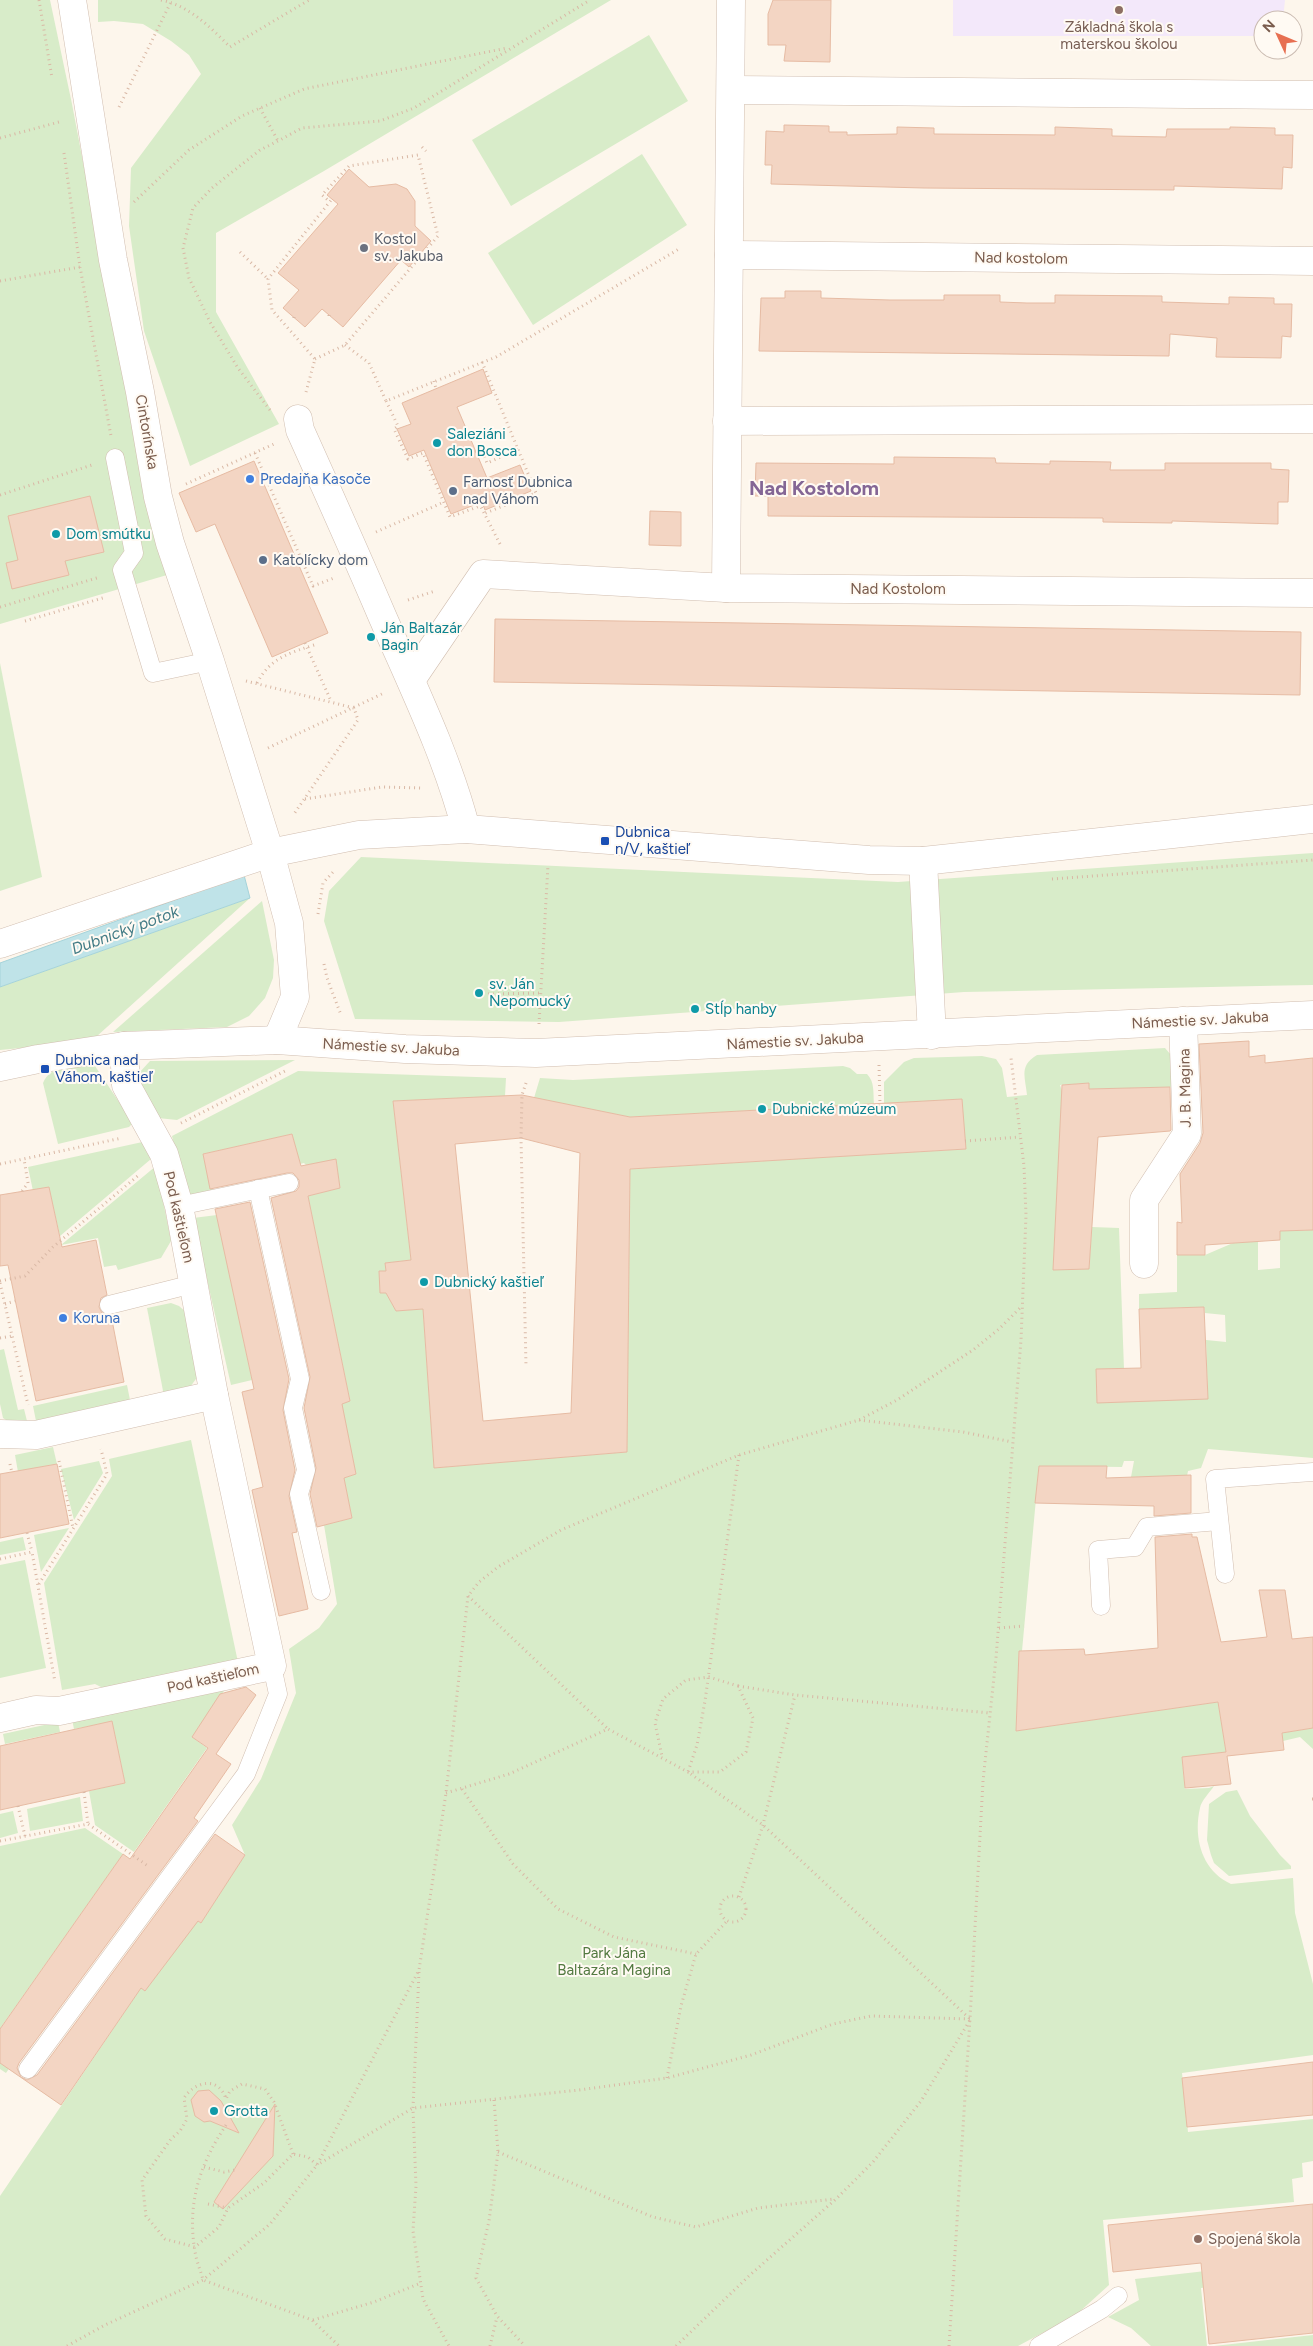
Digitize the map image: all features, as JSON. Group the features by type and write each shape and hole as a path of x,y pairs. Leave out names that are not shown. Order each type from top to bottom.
{"street":[{"name":"Cintorínska","path":"72,0 113,260 140,392 158,496 170,543 210,661 270,853 289,923 295,997 278,1040"},
{"path":"726,588 731,0"},
{"path":"731,90 1313,95"},
{"name":"Nad kostolom","path":"729,256 1313,261"},
{"path":"298,419 300,430 411,680 456,788 466,829"},
{"path":"727,421 1313,419"},
{"name":"Nad Kostolom","path":"411,680 483,574 726,588 1313,593"},
{"path":"0,944 270,853 359,835 466,829 550,837 868,860 923,861 1313,819"},
{"path":"923,861 932,1035"},
{"name":"Námestie sv. Jakuba","path":"278,1040 405,1049 536,1053 1313,1015"},
{"name":"J. B. Magina","path":"1144,1264 1144,1200 1187,1134 1183,1021"},
{"path":"0,1068 38,1059 124,1046 278,1040"},
{"name":"Pod kaštieľom","path":"0,1718 36,1710 59,1711 272,1666 214,1395 179,1206 164,1154 126,1084 124,1046"},
{"path":"0,1434 44,1433 214,1395"}],"lane":[{"path":"115,458 134,553 122,570 153,673 210,661"},
{"path":"179,1206 290,1183"},
{"path":"258,1189 300,1379 294,1408 306,1470 300,1494 321,1591"},
{"path":"109,1305 193,1284"},
{"path":"1226,1574 1215,1480 1313,1472"},
{"path":"1101,1606 1098,1550 1135,1547 1147,1527 1219,1521"},
{"path":"28,2070 246,1774 278,1694 272,1666"},
{"path":"1039,2346 1102,2309 1118,2296"}],"path":[{"path":"161,0 172,1 189,11 230,47 309,0"},
{"path":"272,413 238,368 210,322 189,278 183,248 193,208 212,188 260,150 302,128 380,120 414,108 510,47 590,0"},
{"path":"118,111 172,1"},
{"path":"131,205 189,150 242,116 304,89 510,47"},
{"path":"260,108 278,141"},
{"path":"0,138 59,122"},
{"path":"268,280 331,200 322,195 349,166 418,155 424,149"},
{"path":"298,419 315,359 345,345 438,236 418,155"},
{"path":"386,402 496,357 679,249"},
{"path":"240,252 268,280 272,310 315,359"},
{"path":"0,280 80,267"},
{"path":"345,345 369,363 398,426 394,428 408,459 423,453 450,517 479,505 502,548"},
{"path":"482,362 536,493 483,514"},
{"path":"434,381 436,389"},
{"path":"178,487 279,442"},
{"path":"475,452 481,449 487,463 519,449"},
{"path":"255,453 313,586"},
{"path":"0,495 115,458"},
{"path":"308,588 356,556 445,502"},
{"path":"0,607 122,570"},
{"path":"25,621 127,590"},
{"path":"380,610 436,590"},
{"path":"257,683 267,666 277,659 306,645 317,644"},
{"path":"306,645 331,701"},
{"path":"243,680 354,708"},
{"path":"265,750 386,692"},
{"path":"294,814 358,720 354,708"},
{"path":"304,800 382,788 456,788"},
{"path":"526,1366 521,1130 522,1095 536,1053 550,837"},
{"path":"1045,880 1313,860"},
{"path":"318,919 323,882 339,865"},
{"path":"324,961 327,978 344,1020"},
{"path":"488,994 541,993"},
{"path":"949,2346 983,1782 998,1628 1019,1369 1022,1306 1026,1215 1020,1137 1007,1030"},
{"path":"878,1057 880,1104"},
{"path":"0,1164 130,1136"},
{"path":"965,1141 1020,1137"},
{"path":"73,1529 12,1336 0,1282 25,1276 53,1247 164,1154"},
{"path":"22,1190 28,1183 24,1159"},
{"path":"4,1304 15,1301"},
{"path":"449,2346 423,2299 413,2231 416,2186 414,2108 419,1970 446,1793 468,1596 479,1582 498,1567 561,1530 739,1455 859,1420 897,1400 973,1350 999,1329 1022,1306"},
{"path":"0,1338 12,1336"},
{"path":"859,1420 963,1432 1012,1442"},
{"path":"39,1584 107,1474 95,1422"},
{"path":"688,1772 697,1745 709,1677 739,1455"},
{"path":"27,1533 39,1584 59,1711"},
{"path":"0,1559 32,1552"},
{"path":"468,1596 608,1729 662,1756 688,1772 763,1825 970,2020"},
{"path":"998,1628 1024,1626"},
{"path":"662,1756 655,1723 664,1699 686,1680 709,1677 738,1686 795,1695 990,1713"},
{"path":"688,1772 720,1772 746,1752 753,1718 738,1686"},
{"path":"739,1897 763,1825 795,1695"},
{"path":"446,1793 509,1774 608,1729"},
{"path":"462,1789 514,1864 558,1909 614,1937 696,1954"},
{"path":"84,1792 88,1824"},
{"path":"18,1806 25,1836"},
{"path":"0,1842 88,1824 148,1866"},
{"path":"728,1896 739,1897 746,1904 745,1915 737,1922 727,1921 720,1913 720,1902 728,1896"},
{"path":"667,2078 681,2006 696,1954 727,1921"},
{"path":"67,2346 203,2280 270,2224 317,2165 419,1970"},
{"path":"317,2165 414,2108 667,2078 750,2055 833,2024 871,2016 970,2020"},
{"path":"676,2346 750,2275 836,2199 873,2162 921,2101 970,2020"},
{"path":"195,2247 165,2239 146,2216 142,2180 187,2119 184,2098 190,2089 196,2085 208,2083 224,2092 226,2099 230,2091 242,2084 265,2089 274,2102 293,2154"},
{"path":"494,2100 498,2152 489,2221 476,2278 497,2316 525,2346"},
{"path":"203,2280 196,2259 191,2218 196,2182 226,2125"},
{"path":"498,2152 653,2218 696,2227 758,2208 836,2199"},
{"path":"293,2154 308,2157 317,2165"},
{"path":"195,2247 219,2227 228,2208 264,2183 293,2154"},
{"path":"204,2167 224,2172 236,2170"},
{"path":"208,2204 228,2208"},
{"path":"203,2280 312,2320 339,2346"},
{"path":"312,2320 374,2302 421,2283"},
{"path":"490,2346 497,2316"}],"shaded area":[{"name":"Základná škola s materskou školou","path":"953,0 1285,0 1284,10 1253,10 1253,36 953,36"}],"green space":[{"path":"0,0 50,0 167,575 0,624"},
{"path":"98,0 611,0 216,233 216,312 279,424 190,466 144,331 129,226 131,168 201,74 189,55 171,41 143,24 114,21 98,22"},
{"path":"649,35 688,101 511,206 472,140"},
{"path":"642,154 687,225 533,325 488,253"},
{"path":"0,663 42,877 0,891"},
{"path":"1313,853 1313,985 964,992 559,1022 355,1019 324,921 329,891 361,857 898,882"},
{"path":"250,898 86,1046 52,1045 0,1050 0,987"},
{"path":"262,901 274,960 273,978 265,998 249,1016 227,1027 113,1032"},
{"name":"Park Jána Baltazára Magina","path":"1165,1048 1171,1055 1172,1087 1089,1089 1089,1083 1060,1085 1062,1091 1053,1270 1089,1269 1092,1227 1119,1228 1124,1369 1097,1402 1208,1399 1206,1340 1226,1342 1225,1315 1205,1313 1204,1307 1139,1309 1139,1294 1177,1292 1177,1255 1205,1255 1233,1243 1258,1241 1258,1270 1280,1268 1280,1231 1313,1230 1313,1458 1208,1449 1201,1468 1188,1471 1187,1476 1131,1477 1134,1461 1124,1461 1122,1467 1039,1466 1022,1651 1019,1652 1016,1731 1218,1702 1226,1752 1182,1758 1185,1789 1214,1786 1200,1808 1198,1819 1199,1842 1202,1852 1213,1871 1231,1884 1293,1878 1295,1913 1313,1984 1313,2055 1182,2073 1188,2132 1313,2119 1313,2161 1302,2163 1303,2177 1292,2179 1294,2202 1103,2220 1109,2285 1076,2315 1018,2346 0,2346 0,2196 141,1988 145,1991 197,1921 201,1923 245,1855 232,1825 261,1779 296,1693 289,1649 319,1628 337,1604 324,1525 352,1518 344,1478 356,1474 341,1404 350,1401 308,1196 340,1188 336,1160 306,1165 304,1163 300,1164 292,1134 203,1154 213,1191 186,1195 172,1136 298,1071 506,1078 505,1096 393,1101 411,1260 385,1263 386,1271 379,1271 380,1293 386,1293 396,1311 423,1309 434,1468 627,1452 630,1169 965,1149 962,1099 884,1104 884,1082 904,1062 914,1058 982,1056 996,1059 1002,1068 1007,1097 1027,1095 1025,1067 1037,1055"},
{"path":"295,1060 177,1120 158,1118 138,1085 139,1073 150,1061"},
{"path":"93,1063 133,1123 129,1127 58,1144 43,1083 52,1072 58,1069"},
{"path":"843,1066 850,1068 857,1074 867,1074 870,1077 874,1104 630,1117 534,1098 540,1078 573,1080"},
{"path":"147,1141 151,1159 60,1236 49,1188 33,1191 28,1167"},
{"path":"156,1166 171,1241 161,1258 118,1270 116,1265 104,1267 98,1238 61,1245"},
{"path":"217,1215 252,1380 231,1385 193,1218"},
{"path":"171,1303 179,1306 188,1314 198,1376 188,1390 164,1396 147,1308"},
{"path":"4,1349 18,1410 24,1409 28,1425 14,1425 3,1418 0,1404 0,1350"},
{"path":"127,1385 131,1405 37,1426 33,1406"},
{"path":"191,1440 239,1667 119,1696 95,1684 62,1690 44,1583 112,1476 109,1459"},
{"path":"53,1447 57,1464 18,1472 15,1455"},
{"path":"99,1461 103,1473 74,1520 61,1469"},
{"path":"69,1528 41,1572 34,1535"},
{"path":"23,1537 26,1550 0,1555 0,1542"},
{"path":"25,1560 46,1668 0,1678 0,1565"},
{"path":"233,1678 192,1737 207,1748 134,1852 95,1825 89,1791 125,1783 112,1722 74,1729 71,1714"},
{"path":"58,1722 60,1732 5,1744 3,1734"},
{"path":"1313,1728 1313,1749 1300,1737 1283,1741 1282,1733"},
{"path":"1237,1790 1250,1816 1280,1855 1291,1866 1291,1869 1229,1876 1214,1863 1207,1840 1209,1804 1226,1792"},
{"path":"80,1797 83,1821 30,1831 27,1809"},
{"path":"13,1811 18,1833 0,1838 0,1814"},
{"path":"85,1828 123,1854 1,2027 25,2045 6,2073 0,2069 0,1846"},
{"path":"1313,2259 1313,2275 1201,2288 1207,2346 1151,2346 1131,2328 1108,2317 1139,2300 1135,2279"},
{"path":"1313,2335 1313,2346 1214,2346"}],"water":[{"name":"Dubnický potok","path":"244,875 250,898 0,987 0,963"}],"building":[{"path":"773,0 831,0 830,62 784,61 786,45 768,45 768,14"},
{"path":"784,125 829,126 829,132 847,132 847,135 897,134 897,127 934,128 934,134 1055,135 1055,127 1112,129 1112,136 1166,137 1167,129 1275,128 1275,135 1293,135 1292,168 1283,167 1282,189 1174,186 1174,190 924,188 771,184 772,165 765,165 766,131 784,132"},
{"name":"Kostol sv. Jakuba","path":"349,169 369,187 396,184 407,189 415,201 415,226 431,241 409,267 401,260 343,327 322,309 305,327 283,308 299,290 278,273 338,204 327,195"},
{"path":"785,291 821,291 821,298 890,300 944,300 944,295 1000,295 1000,302 1027,303 1055,303 1055,295 1162,296 1162,302 1229,304 1229,297 1274,298 1274,304 1292,304 1291,337 1282,336 1281,358 1216,357 1217,338 1170,334 1169,356 759,351 761,298 785,298"},
{"name":"Saleziáni don Bosca","path":"483,369 492,393 457,407 487,478 520,465 531,491 485,510 482,502 451,514 424,450 409,456 397,429 411,424 402,403"},
{"path":"894,457 995,458 996,463 1050,464 1050,461 1111,462 1110,470 1165,470 1165,463 1271,463 1271,469 1289,470 1288,502 1278,502 1278,524 1172,521 1172,523 1103,522 1103,518 768,516 768,496 755,496 756,463 894,464"},
{"name":"Katolícky dom","path":"254,461 328,633 272,657 215,524 196,532 179,493"},
{"name":"Dom smútku","path":"90,496 104,552 65,561 69,575 12,589 6,563 18,560 8,516"},
{"path":"650,511 681,512 681,546 649,545"},
{"path":"495,619 1301,632 1300,695 494,682"},
{"path":"1249,1041 1249,1057 1265,1055 1265,1063 1313,1058 1313,1230 1280,1231 1280,1240 1205,1245 1205,1255 1177,1255 1177,1222 1182,1223 1180,1174 1200,1143 1203,1133 1199,1044"},
{"path":"1089,1083 1089,1089 1170,1087 1171,1130 1098,1137 1089,1269 1053,1270 1062,1085"},
{"name":"Dubnický kaštieľ","path":"522,1095 630,1117 962,1099 966,1149 630,1169 627,1452 434,1468 423,1309 396,1311 386,1293 380,1293 379,1271 386,1271 385,1263 411,1260 393,1101","holes":["521,1138 580,1153 571,1413 483,1421 455,1144"]},
{"path":"292,1134 301,1166 336,1159 340,1188 308,1196 350,1401 342,1404 356,1474 344,1478 352,1518 317,1527 310,1494 316,1468 304,1408 310,1377 271,1198 296,1191 299,1187 299,1180 293,1173 287,1173 210,1189 203,1154"},
{"path":"49,1187 62,1247 96,1240 107,1295 101,1298 99,1307 102,1313 111,1315 124,1382 36,1401 8,1265 0,1266 0,1195"},
{"path":"250,1202 289,1379 283,1410 295,1470 289,1496 297,1532 292,1533 308,1609 279,1616 252,1490 263,1487 242,1392 254,1389 215,1209"},
{"path":"1204,1307 1208,1399 1097,1403 1096,1369 1141,1368 1139,1309"},
{"path":"57,1464 69,1524 0,1538 0,1474"},
{"path":"1039,1466 1107,1466 1106,1478 1191,1475 1191,1513 1154,1516 1154,1506 1035,1503"},
{"path":"1192,1534 1192,1537 1197,1537 1221,1642 1267,1637 1259,1590 1285,1590 1292,1639 1313,1637 1313,1728 1282,1733 1284,1750 1227,1756 1231,1784 1185,1788 1182,1757 1226,1752 1218,1702 1016,1731 1019,1651 1084,1649 1085,1655 1158,1648 1155,1537"},
{"path":"246,1687 256,1695 216,1754 231,1764 194,1818 198,1821 19,2063 17,2068 21,2077 27,2080 37,2075 215,1834 245,1855 201,1923 198,1921 145,1991 141,1988 61,2105 0,2063 0,2029 123,1854 130,1859 208,1748 192,1737 220,1694"},
{"path":"112,1721 125,1783 0,1810 0,1746"},
{"path":"1313,2062 1313,2115 1187,2127 1182,2078"},
{"path":"209,2090 221,2101 239,2133 210,2121 204,2122 195,2116 191,2100 198,2091"},
{"path":"275,2104 273,2156 223,2209 214,2202"},
{"path":"1313,2204 1313,2333 1209,2344 1201,2263 1113,2272 1108,2225"}],"place":[{"name":"Základná škola s materskou školou","path":"1119,10"},
{"name":"Kostol sv. Jakuba","path":"364,248"},
{"name":"Saleziáni don Bosca","path":"437,443"},
{"name":"Predajňa Kasoče","path":"250,479"},
{"name":"Farnosť Dubnica nad Váhom","path":"453,491"},
{"name":"Dom smútku","path":"56,534"},
{"name":"Katolícky dom","path":"263,560"},
{"name":"Ján Baltazár Bagin","path":"371,637"},
{"name":"Dubnica n/V, kaštieľ","path":"605,841"},
{"name":"sv. Ján Nepomucký","path":"479,993"},
{"name":"Stĺp hanby","path":"695,1009"},
{"name":"Dubnica nad Váhom, kaštieľ","path":"45,1069"},
{"name":"Dubnické múzeum","path":"762,1109"},
{"name":"Dubnický kaštieľ","path":"424,1282"},
{"name":"Koruna","path":"63,1318"},
{"name":"Grotta","path":"214,2111"},
{"name":"Spojená škola","path":"1198,2239"}],"district":[{"name":"Nad Kostolom","path":"814,488"}]}
